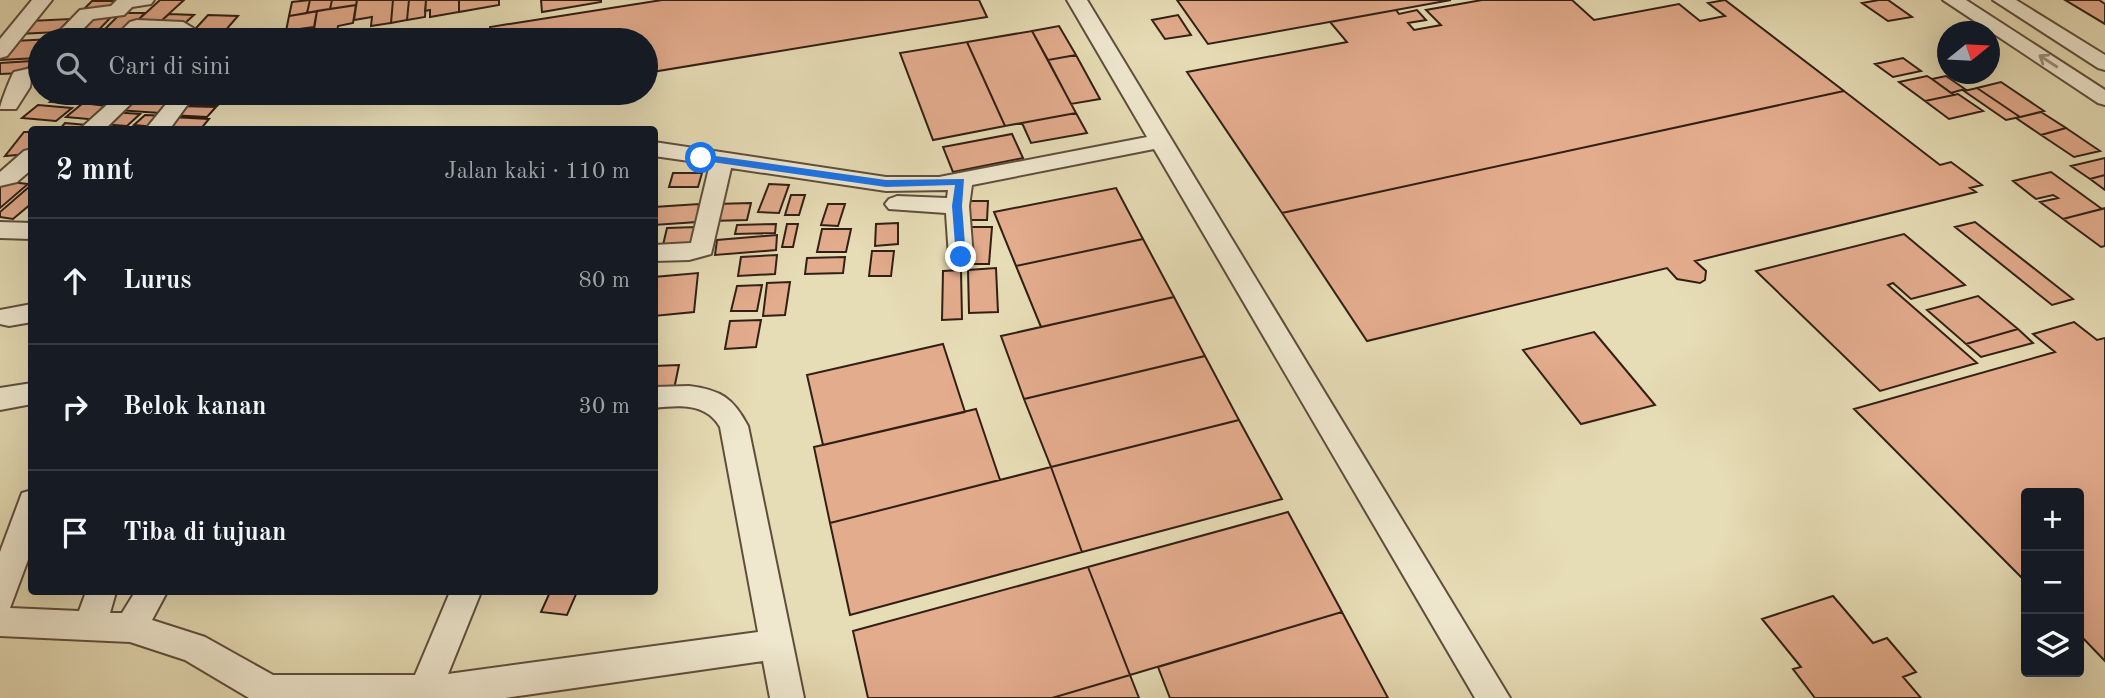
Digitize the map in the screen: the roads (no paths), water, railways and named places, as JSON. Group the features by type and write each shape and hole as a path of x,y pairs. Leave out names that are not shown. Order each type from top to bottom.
{"street":[{"path":"4,44 42,0"},
{"path":"73,28 87,14 117,11 126,2 144,0"},
{"path":"1077,0 1493,698"},
{"path":"1953,0 2105,99"},
{"path":"2003,0 2105,64"},
{"path":"135,28 183,28"},
{"path":"8,104 20,87 20,75"},
{"path":"95,126 118,105"},
{"path":"160,126 176,105"},
{"path":"658,150 886,184 939,184 1161,141"},
{"path":"0,179 9,177 28,160"},
{"path":"658,253 689,252 702,248 722,160"},
{"path":"961,181 957,206 961,257"},
{"path":"897,204 957,206"},
{"path":"0,230 28,231"},
{"path":"0,399 28,394"},
{"path":"658,397 701,399 720,406 734,425 787,698"},
{"path":"0,598 28,514"},
{"path":"90,626 101,595"},
{"path":"130,628 150,595"},
{"path":"425,690 464,595"},
{"path":"0,622 130,628 194,648 258,687 273,691 449,690 746,650 776,643"}]}
